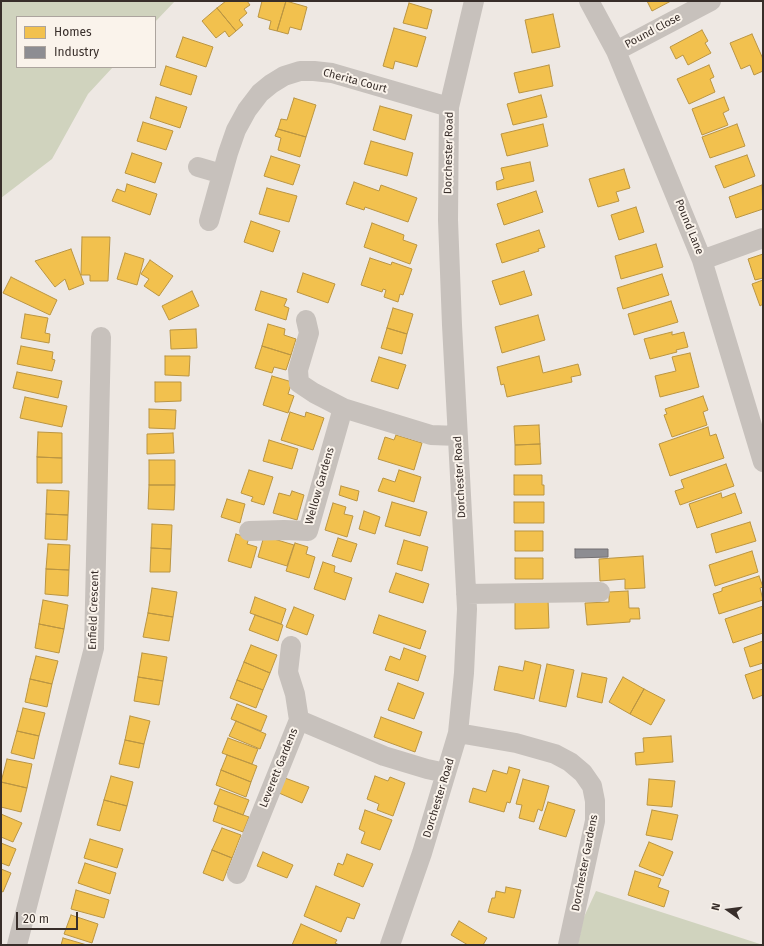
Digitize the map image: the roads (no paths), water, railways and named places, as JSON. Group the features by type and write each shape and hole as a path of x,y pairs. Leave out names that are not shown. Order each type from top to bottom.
{"street":[{"name":"Dorchester Road","path":"390,945 422,853 458,732 464,672 466,594 448,220 449,107 474,1"},
{"name":"Pound Lane","path":"590,1 616,51 702,260 763,462"},
{"name":"Pound Close","path":"616,51 711,1"},
{"name":"Cherita Court","path":"209,221 228,153 234,136 247,110 260,93 284,76 300,71 314,71 332,74 449,107"},
{"path":"198,167 222,174"},
{"path":"702,260 763,238"},
{"path":"306,320 309,333 298,370 299,382 314,393 342,408 431,435 458,436"},
{"name":"Enfield Crescent","path":"17,945 94,648 101,337"},
{"name":"Wellow Gardens","path":"249,531 308,531 342,408"},
{"path":"466,594 600,592"},
{"path":"290,646 288,672 295,694 299,720"},
{"name":"Leverett Gardens","path":"237,874 299,720 384,756 426,769 446,773"},
{"name":"Dorchester Gardens","path":"458,732 516,743 555,754 570,762 583,773 592,786 595,801 595,821 568,945"}]}
